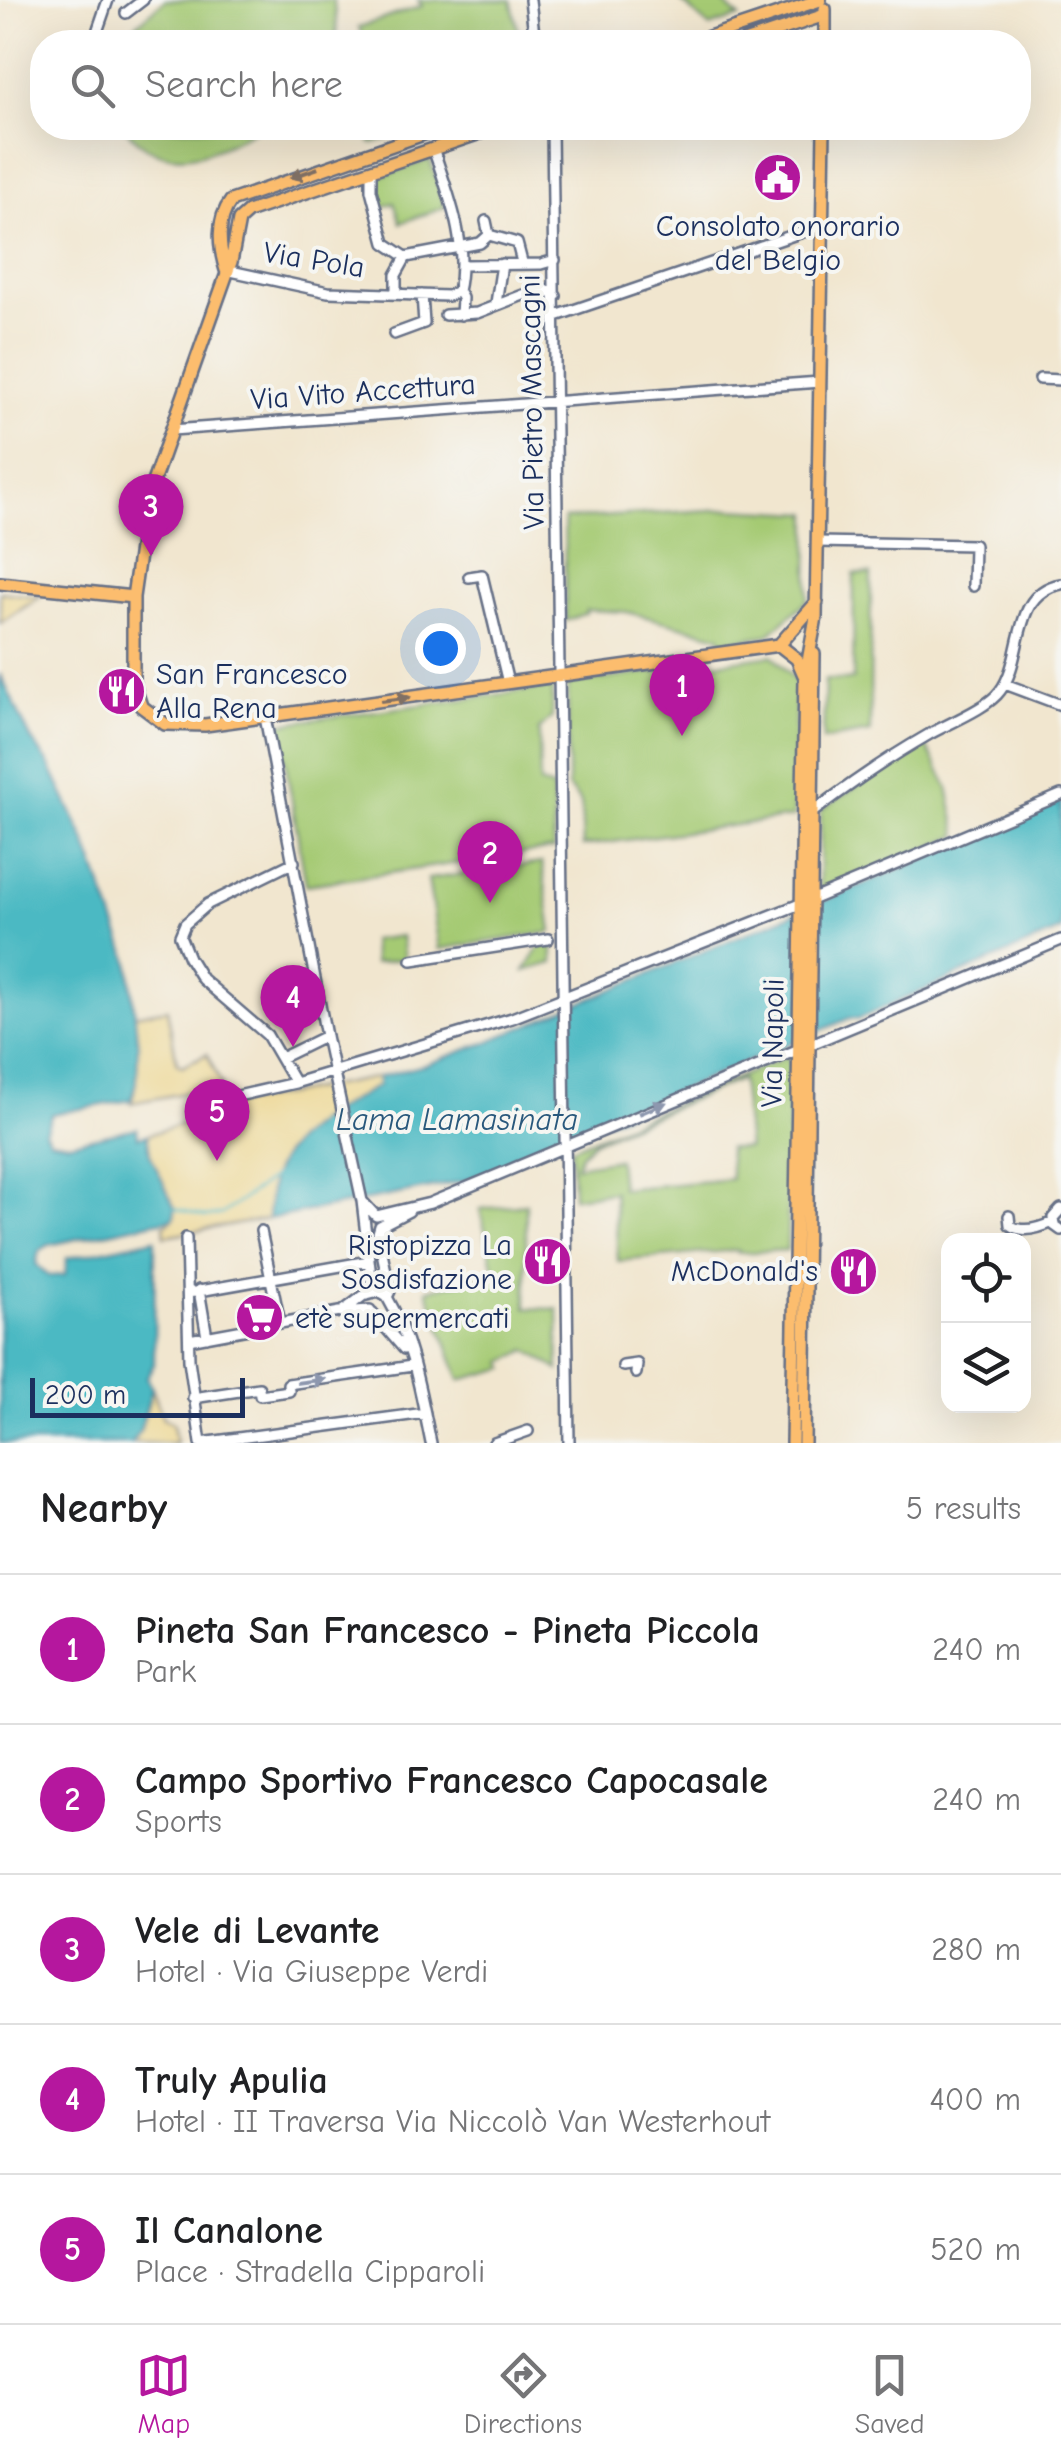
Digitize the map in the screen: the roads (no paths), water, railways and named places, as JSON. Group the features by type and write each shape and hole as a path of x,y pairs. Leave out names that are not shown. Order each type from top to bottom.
{"main road":[{"path":"731,30 823,0 825,30"},
{"path":"780,30 825,15"},
{"path":"226,270 222,215 231,201 403,140"},
{"path":"458,140 248,212 236,228 231,262 147,499 133,597 133,681 141,706 165,724 205,725 779,646 816,602"},
{"name":"Via Napoli","path":"806,902 813,812 824,140"},
{"path":"365,152 371,170"},
{"path":"0,583 133,597"},
{"name":"Via Napoli","path":"804,1443 805,678 813,645"},
{"path":"779,646 797,659 805,678"},
{"name":"Via Napoli","path":"792,1443 804,1045"}],"street":[{"path":"98,29 108,0"},
{"path":"126,13 144,0"},
{"path":"530,0 534,30"},
{"name":"Via Pietro Mascagni","path":"552,140 570,1443"},
{"path":"434,148 454,213 464,265 458,291 462,298 461,314"},
{"path":"371,170 371,190 385,243 406,257"},
{"path":"486,222 488,235"},
{"path":"556,316 822,226"},
{"path":"488,235 517,243 522,262"},
{"path":"396,294 396,274 406,257 480,243 488,235"},
{"path":"464,265 552,262 541,288"},
{"path":"496,303 502,264"},
{"name":"Via Pola","path":"226,270 328,292 448,296 458,291"},
{"path":"445,315 476,312 541,288 556,296"},
{"path":"394,334 424,323 422,295"},
{"path":"1040,379 1061,380"},
{"name":"Via Vito Accettura","path":"172,430 820,382"},
{"path":"818,542 974,545 973,586"},
{"path":"469,577 482,575 508,683"},
{"path":"813,812 924,737 995,698 1005,684 1025,612 1046,589 1061,584"},
{"path":"1005,684 1061,706"},
{"path":"265,717 362,1201 371,1311 411,1360"},
{"path":"202,1104 335,1074 563,1002 1061,795"},
{"path":"294,862 208,904 181,930 189,958 202,978 267,1035 295,1084"},
{"path":"412,960 548,939"},
{"path":"364,1224 412,1210 1061,940"},
{"path":"281,1058 326,1036"},
{"path":"188,1340 340,1312 385,1312 390,1292 377,1221 362,1201"},
{"path":"1052,1222 1054,1214 1061,1210"},
{"path":"1010,1216 1010,1226 1018,1230 1052,1222"},
{"path":"1052,1222 1061,1230"},
{"path":"261,1231 280,1323"},
{"path":"186,1238 188,1340 201,1443 425,1413"},
{"path":"188,1292 369,1261"},
{"path":"200,1290 207,1336"},
{"path":"340,1312 364,1296 379,1292 388,1298 411,1360 431,1443"},
{"path":"194,1398 258,1388 260,1395 290,1391 288,1384 411,1360"},
{"path":"623,1366 638,1367"},
{"path":"494,1443 528,1431"}],"water":[{"path":"0,674 86,842 129,961 138,1046 137,1078 131,1100 52,1114 45,1132 50,1140 69,1143 137,1128 138,1137 147,1135 150,1154 175,1208 174,1218 49,1245 39,1251 36,1264 49,1276 65,1275 67,1258 155,1239 154,1364 147,1377 152,1389 132,1443 0,1443"},
{"name":"Lama Lamasinata","path":"1061,801 1061,930 858,1019 850,1018 466,1181 268,1219 275,1171 292,1144 319,1121 378,1086 378,1077 490,1041"}],"waterway":[{"name":"Lama Lamasinata","path":"175,1208 206,1217 222,1214 275,1176"}],"place":[{"name":"Consolato onorario del Belgio","path":"778,177"},
{"name":"Vele di Levante","path":"151,556"},
{"name":"San Francesco Alla Rena","path":"121,691"},
{"name":"Pineta San Francesco - Pineta Piccola","path":"682,736"},
{"name":"Campo Sportivo Francesco Capocasale","path":"490,903"},
{"name":"Truly Apulia","path":"293,1047"},
{"name":"Il Canalone","path":"217,1161"},
{"name":"Ristopizza La Sosdisfazione","path":"547,1262"},
{"name":"McDonald's","path":"853,1271"},
{"name":"etè supermercati","path":"260,1318"}]}
